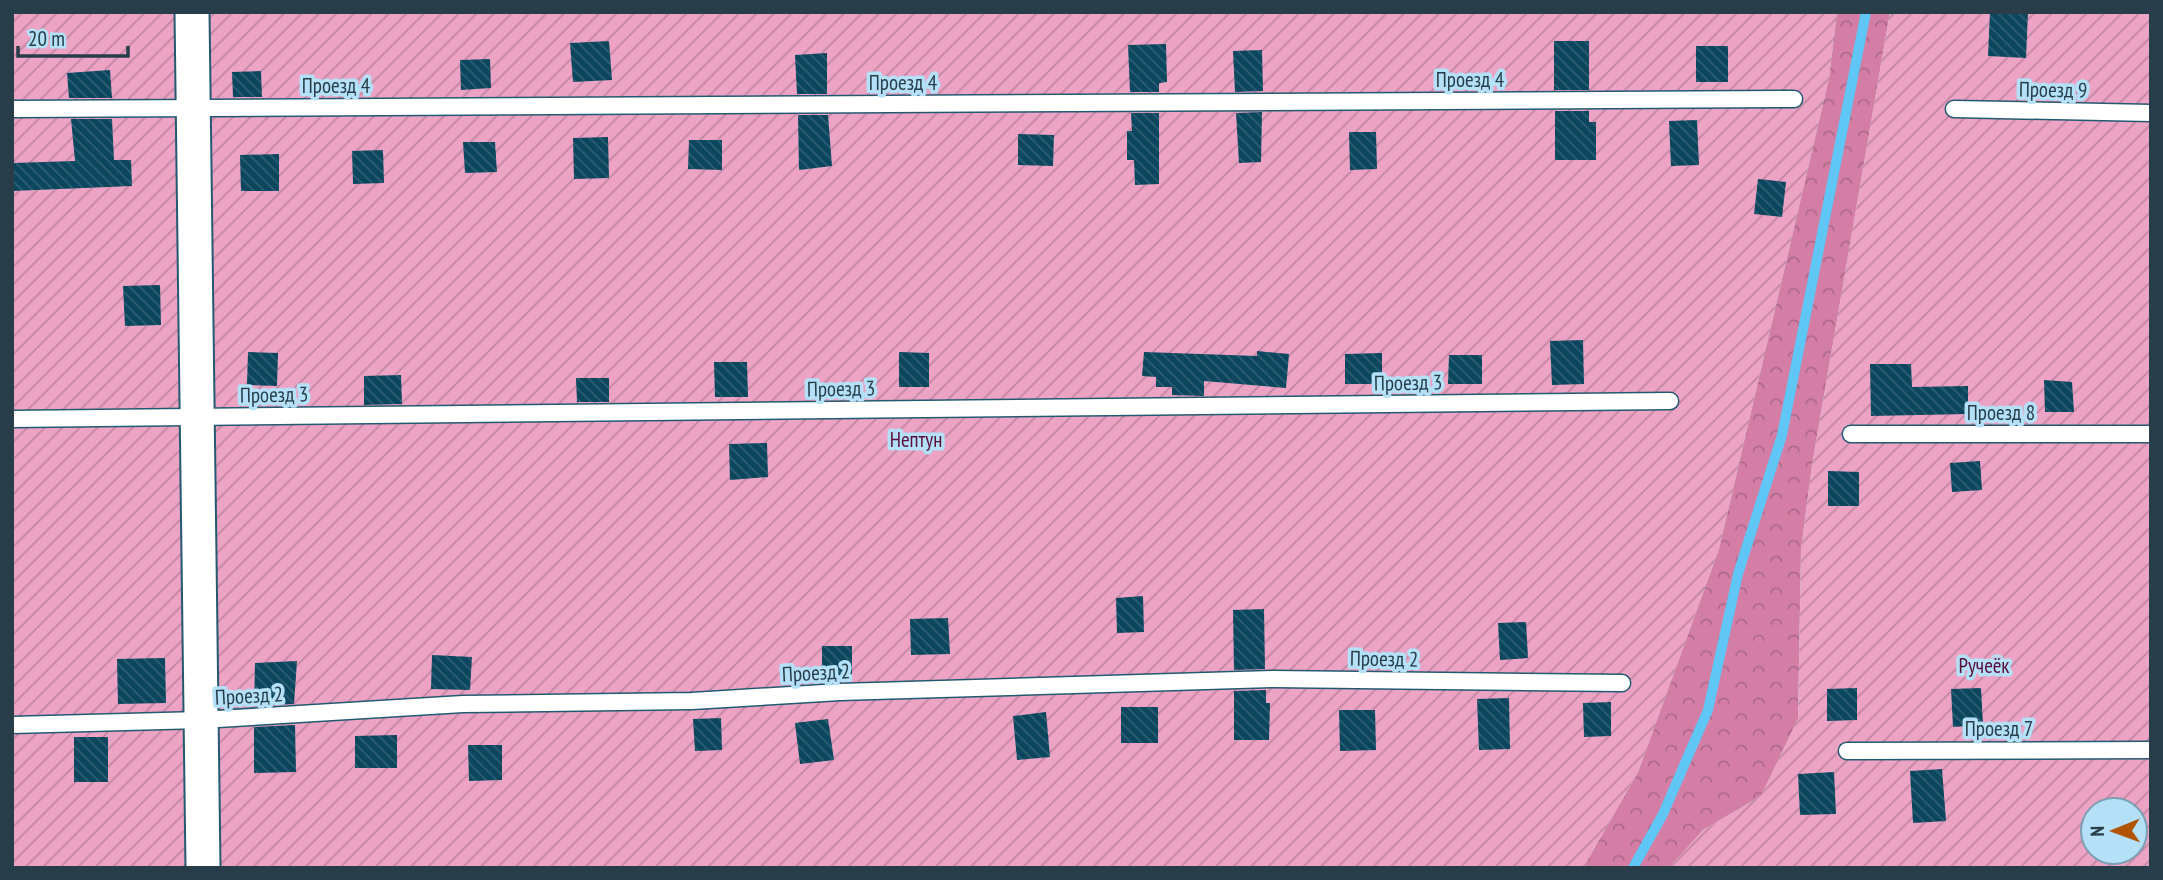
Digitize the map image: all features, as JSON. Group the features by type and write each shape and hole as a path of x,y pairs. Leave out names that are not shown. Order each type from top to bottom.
{"street":[{"path":"192,12 204,868"}],"lane":[{"name":"Проезд 4","path":"12,109 1794,99"},
{"name":"Проезд 9","path":"1954,109 2151,113"},
{"name":"Проезд 3","path":"12,419 1670,401"},
{"name":"Проезд 8","path":"1851,434 2151,434"},
{"name":"Проезд 2","path":"12,725 201,720 463,704 692,701 840,692 1273,679 1622,683"},
{"name":"Проезд 7","path":"1847,751 2151,750"}],"green space":[{"name":"Нептун","path":"12,12 1837,12 1829,78 1719,549 1638,772 1583,868 12,868"},
{"path":"1837,12 1890,12 1812,465 1801,550 1798,719 1761,796 1703,830 1669,868 1583,868 1638,772 1719,549 1829,78"},
{"name":"Ручеёк","path":"1890,12 2151,12 2151,868 1669,868 1703,830 1761,796 1798,719 1801,550 1812,465"}],"building":[{"path":"1990,12 2028,12 2026,58 1988,56"},
{"path":"609,41 612,80 573,82 570,43"},
{"path":"1554,41 1589,41 1589,90 1554,90"},
{"path":"1166,44 1167,82 1159,83 1159,92 1130,92 1128,45"},
{"path":"1696,46 1728,46 1728,82 1696,82"},
{"path":"1262,50 1263,91 1235,92 1233,51"},
{"path":"827,53 827,94 797,94 795,55"},
{"path":"490,59 491,88 461,90 460,60"},
{"path":"110,70 112,98 69,98 67,73"},
{"path":"261,71 262,97 233,97 232,72"},
{"path":"1555,111 1589,111 1589,122 1596,122 1596,160 1555,160"},
{"path":"1262,112 1261,162 1239,163 1236,113"},
{"path":"1131,113 1159,113 1159,184 1135,185 1134,160 1127,160 1127,131 1132,131"},
{"path":"798,115 828,115 832,166 799,170"},
{"path":"71,119 112,119 114,160 131,160 132,186 12,191 12,163 75,161"},
{"path":"1697,120 1699,165 1671,166 1669,121"},
{"path":"1349,132 1376,132 1377,169 1350,170"},
{"path":"1018,134 1054,135 1053,166 1018,165"},
{"path":"608,137 609,178 574,179 573,138"},
{"path":"689,140 722,140 722,170 688,169"},
{"path":"463,142 495,142 497,172 465,173"},
{"path":"383,150 384,183 353,184 352,151"},
{"path":"279,154 279,191 241,191 240,155"},
{"path":"1758,179 1786,182 1782,217 1754,214"},
{"path":"160,285 161,325 125,326 123,286"},
{"path":"1583,340 1584,384 1552,385 1550,341"},
{"path":"1257,351 1289,354 1286,388 1204,381 1204,396 1172,395 1172,387 1156,387 1156,377 1142,376 1144,352 1257,356"},
{"path":"248,352 278,353 277,386 247,385"},
{"path":"899,352 929,353 929,387 899,387"},
{"path":"1382,353 1382,384 1345,384 1345,354"},
{"path":"1449,355 1482,355 1482,384 1448,384"},
{"path":"714,362 747,362 748,397 715,397"},
{"path":"1870,364 1911,364 1912,387 1968,386 1968,414 1871,416"},
{"path":"401,375 402,404 364,405 364,376"},
{"path":"576,378 609,378 609,402 577,402"},
{"path":"2044,380 2072,382 2074,412 2045,412"},
{"path":"767,443 768,477 730,480 729,444"},
{"path":"1980,461 1982,490 1952,492 1950,463"},
{"path":"1828,471 1859,472 1859,506 1828,506"},
{"path":"1143,596 1144,632 1117,633 1116,598"},
{"path":"1264,609 1265,669 1234,670 1233,610"},
{"path":"948,618 950,654 911,655 910,619"},
{"path":"1526,622 1528,658 1500,660 1498,623"},
{"path":"822,646 852,646 852,676 822,675"},
{"path":"432,655 472,657 470,690 431,689"},
{"path":"165,658 166,703 118,704 117,659"},
{"path":"297,661 294,704 254,706 255,663"},
{"path":"1857,688 1857,720 1827,721 1827,689"},
{"path":"1981,688 1983,725 1953,727 1951,689"},
{"path":"1266,690 1266,703 1270,703 1269,740 1234,740 1234,691"},
{"path":"1509,698 1510,749 1479,750 1477,699"},
{"path":"1611,702 1611,736 1584,737 1583,703"},
{"path":"1121,707 1158,707 1158,743 1121,743"},
{"path":"1339,710 1375,710 1376,750 1340,751"},
{"path":"1046,712 1050,757 1017,760 1013,716"},
{"path":"721,718 722,750 695,751 693,719"},
{"path":"828,719 834,760 800,764 795,723"},
{"path":"295,725 296,772 254,773 254,727"},
{"path":"397,735 397,768 355,768 355,736"},
{"path":"74,737 108,737 108,782 74,782"},
{"path":"468,745 502,745 502,780 469,781"},
{"path":"1942,769 1946,821 1913,823 1910,771"},
{"path":"1834,772 1836,814 1800,815 1798,774"}],"waterway":[{"path":"1633,868 1663,814 1708,710 1738,574 1782,435 1866,12"}]}
